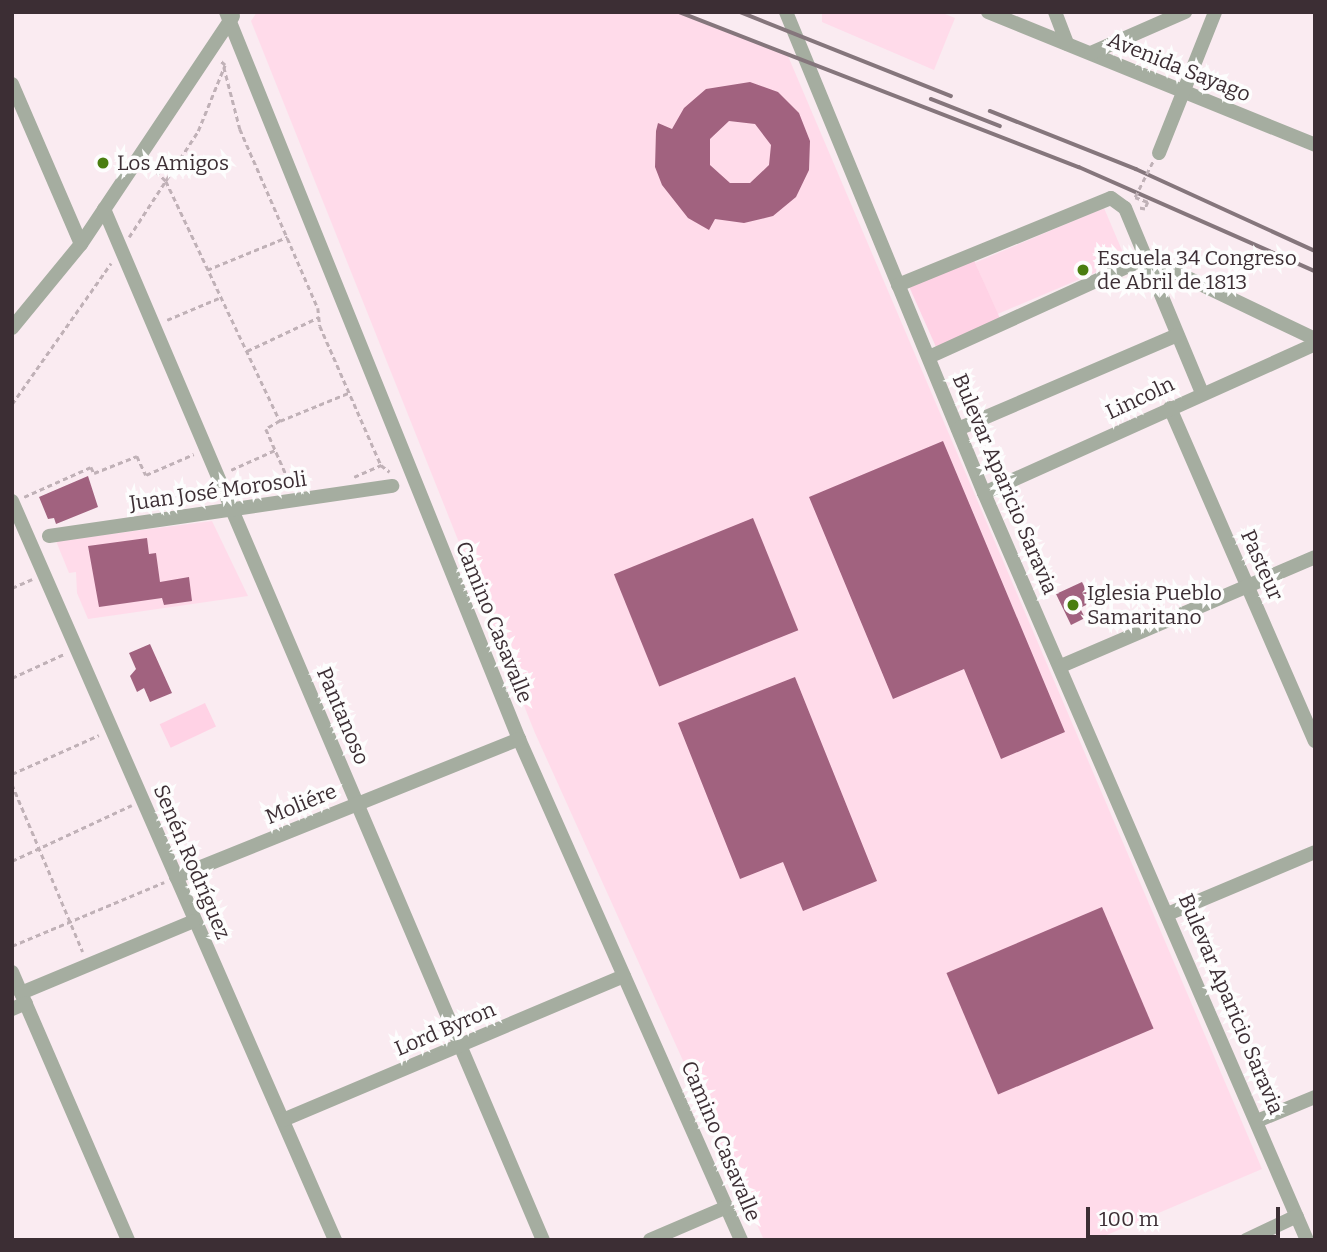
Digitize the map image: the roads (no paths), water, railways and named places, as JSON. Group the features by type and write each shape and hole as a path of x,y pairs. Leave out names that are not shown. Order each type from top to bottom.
{"street":[{"name":"Bulevar Aparicio Saravia","path":"786,12 984,493 1170,913 1307,1240"},
{"name":"Avenida Sayago","path":"988,12 1315,145"},
{"path":"1055,12 1067,44"},
{"path":"1091,53 1185,12"},
{"path":"1156,157 1215,12"},
{"path":"12,328 81,244 211,51 230,15"},
{"name":"Camino Casavalle","path":"230,15 519,739 741,1240"},
{"path":"12,84 81,244"},
{"path":"898,285 1104,198 1125,208 1202,393"},
{"name":"Pantanoso","path":"104,209 463,1044 543,1240"},
{"path":"1146,258 1315,341"},
{"path":"929,357 1146,258"},
{"path":"958,429 1177,335"},
{"name":"Lincoln","path":"984,493 1315,341"},
{"name":"Pasteur","path":"1170,408 1315,741"},
{"name":"Juan José Morosoli","path":"49,536 295,503 392,480"},
{"name":"Senén Rodríguez","path":"12,502 335,1240"},
{"path":"1061,666 1315,557"},
{"name":"Moliére","path":"176,877 519,739"},
{"path":"1170,913 1315,852"},
{"path":"20,1002 88,965 194,920"},
{"path":"12,972 20,1002 128,1240"},
{"name":"Lord Byron","path":"283,1120 624,976"},
{"path":"1257,1121 1315,1097"},
{"path":"650,1240 727,1207"},
{"path":"1246,1240 1297,1216"}],"railway":[{"path":"679,12 1079,167 1315,271"},
{"path":"740,12 951,96"},
{"path":"931,99 1000,126"},
{"path":"990,111 1136,169 1315,251"}],"place":[{"name":"Los Amigos","path":"103,163"},
{"name":"Escuela 34 Congreso de Abril de 1813","path":"1083,270"},
{"name":"Iglesia Pueblo Samaritano","path":"1073,605"}]}
